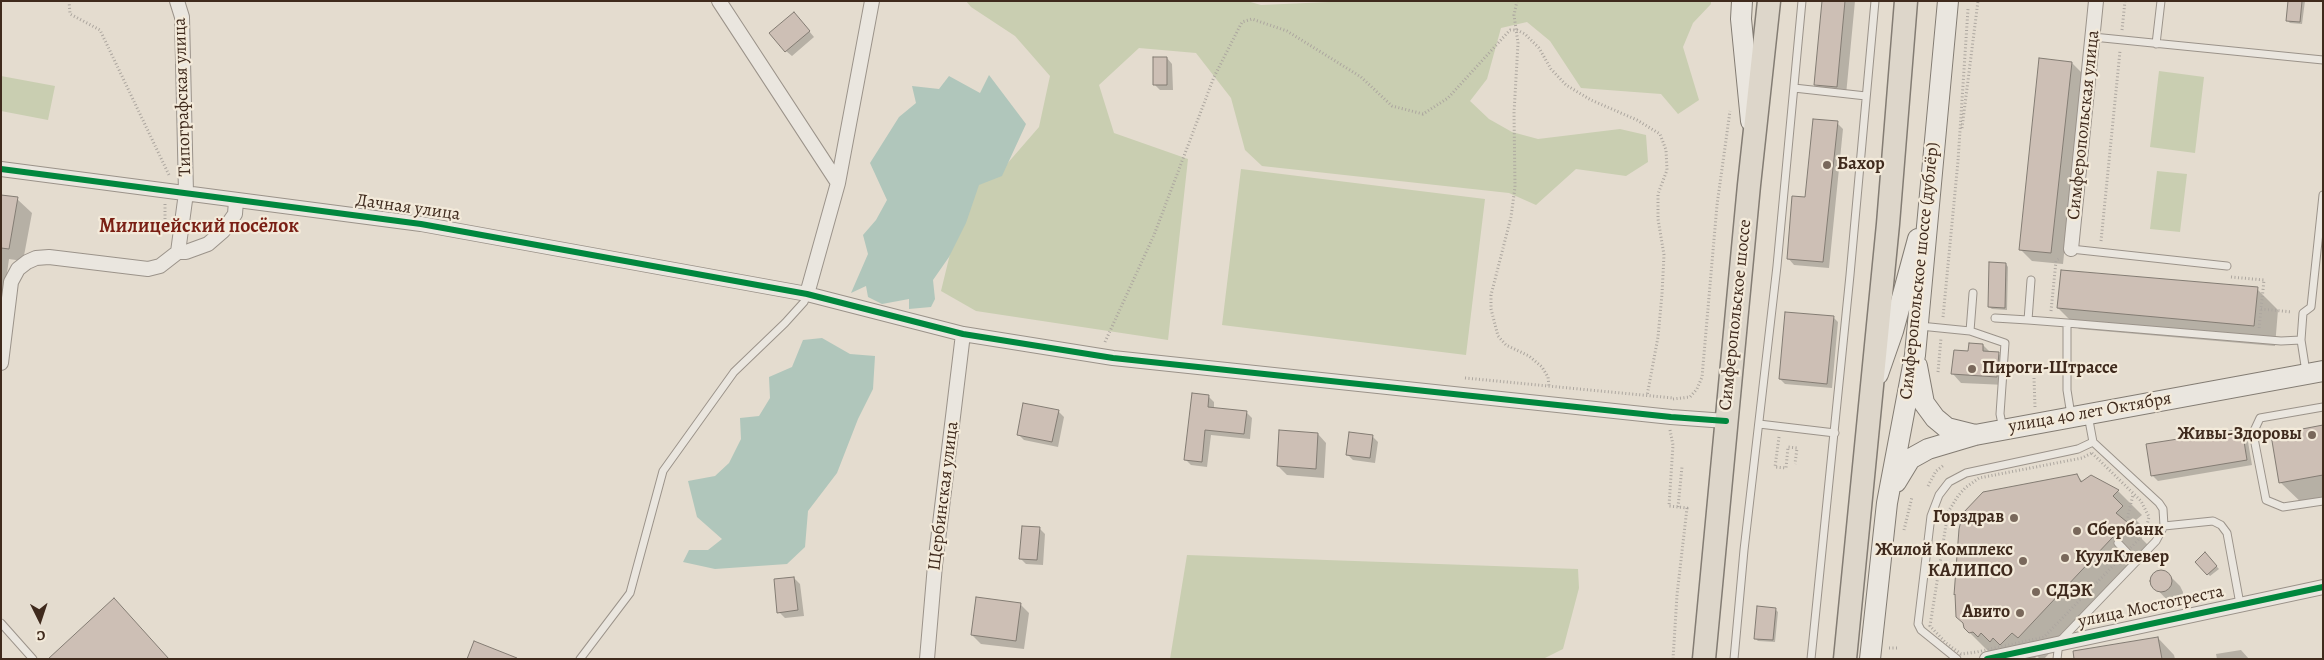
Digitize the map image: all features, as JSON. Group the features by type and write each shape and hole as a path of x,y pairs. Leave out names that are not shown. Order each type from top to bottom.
{"main road":[{"path":"1742,1 1741,19 1747,92 1754,141"},
{"name":"Симферопольское шоссе","path":"1704,659 1754,141 1770,1"},
{"path":"1846,659 1888,224 1906,1"},
{"path":"1936,1 1934,35 1936,131"},
{"name":"Симферопольское шоссе (дублёр)","path":"1870,659 1888,503 1915,355 1948,1"},
{"path":"1871,396 1892,331 1912,253 1929,206"},
{"path":"1915,355 1924,403 1935,418 1947,428 1974,435"},
{"name":"улица 40 лет Октября","path":"1888,503 1898,477 1910,460 1928,449 1974,435 2003,429 2315,372"}],"street":[{"name":"Типографская улица","path":"177,1 182,17 181,192 178,252"},
{"path":"719,1 838,184"},
{"path":"807,294 838,184 872,1"},
{"name":"Симферопольская улица","path":"2072,249 2096,1"},
{"name":"Дачная улица","path":"1,169 421,224 807,294 963,334 1113,358 1671,417 1726,421"},
{"path":"1,363 12,282 18,269 27,262 36,258 49,257 148,269 160,266 178,252 186,252 208,244 223,231 235,214 236,201"},
{"name":"Щербинская улица","path":"927,659 935,565 963,334"},
{"name":"улица Мостотреста","path":"1987,659 2059,642 2323,587"}],"lane":[{"path":"1734,659 1744,550 1777,266 1802,1"},
{"path":"1811,659 1835,433 1875,1"},
{"path":"2156,44 2160,1"},
{"path":"2093,37 2323,60"},
{"path":"1794,88 1866,96"},
{"path":"2315,372 2301,340 2303,313 2311,307 2323,194"},
{"path":"2072,249 2227,266"},
{"path":"2028,320 2031,280"},
{"path":"1970,331 1973,293"},
{"path":"580,659 630,593 663,472 734,372 791,316 804,302 807,294"},
{"path":"1995,318 2281,341 2301,340"},
{"path":"2058,659 2059,642 2156,541 2164,526 2163,510 2159,502 2092,442 2079,416 2067,390 2066,323"},
{"path":"1917,326 1970,331 2005,343 2000,414 2003,429"},
{"path":"2323,407 2260,418 2253,433 2266,500 2283,507 2323,501"},
{"path":"1758,424 1835,433"},
{"path":"1957,659 1922,630 1918,624 1931,516 1939,495 1949,482 1966,473 2078,449 2092,442"},
{"path":"2164,526 2212,521 2221,525 2227,533 2240,604"},
{"path":"2118,543 2127,550 2135,562"},
{"path":"1,623 33,659"}],"path":[{"path":"69,1 70,14 100,30 181,192"},
{"path":"1517,1 1514,15 1518,42 1514,113 1515,187 1511,217 1491,295 1491,309 1498,336 1506,345 1529,356 1542,367 1548,378 1549,386"},
{"path":"1958,161 1968,1"},
{"path":"1938,378 1958,161 1978,1"},
{"path":"2100,252 2125,1"},
{"path":"1105,342 1154,235 1214,77 1242,22 1252,19 1288,31 1361,77 1392,106 1423,114 1448,98 1510,30 1517,30 1525,34 1539,48 1551,69 1566,85 1591,100 1637,120 1660,134 1666,150 1667,170 1658,194 1658,219 1664,255 1662,294 1658,337 1647,396"},
{"path":"1460,377 1647,396 1690,397 1697,389 1702,377 1717,205 1732,102"},
{"path":"2050,322 2056,261 2072,249"},
{"path":"2225,276 2264,280 2259,330 2249,329"},
{"path":"2261,309 2303,313"},
{"path":"2051,310 2061,311"},
{"path":"1095,341 1110,343"},
{"path":"2034,378 2035,408"},
{"path":"1673,398 1670,433 1673,445 1668,506 1687,508 1677,595 1673,659"},
{"path":"1780,426 1776,467 1786,468 1788,447 1797,448 1795,464"},
{"path":"2092,453 2133,494 2141,501 2149,517 2145,533 2044,637 1961,654 1946,643 1930,626 1948,512 1965,488 1979,478 2082,458 2092,453"},
{"path":"1678,507 1682,467"},
{"path":"2127,539 2128,515 2133,494"},
{"path":"1904,530 1912,497"}],"shaded area":[{"path":"966,1 1247,1 1261,5 1351,1 1711,1 1711,4 1693,23 1683,47 1699,100 1678,114 1661,94 1581,88 1550,41 1527,22 1501,28 1487,79 1470,101 1489,119 1512,132 1538,139 1620,129 1646,135 1648,162 1626,176 1576,169 1536,205 1509,193 1262,166 1245,150 1231,98 1196,53 1139,48 1099,85 1114,133 1188,159 1168,340 976,311 941,291 958,221 977,172 1006,165 1039,127 1050,76 1015,36 971,7"},
{"path":"2159,71 2204,77 2195,153 2150,147"},
{"path":"989,75 1026,124 1002,176 979,185 966,223 949,257 933,280 935,299 931,307 909,309 909,299 882,304 868,297 866,286 851,293 868,254 863,235 876,220 887,200 870,163 899,117 916,103 912,86 939,89 949,76 980,93"},
{"path":"1,76 55,86 48,120 1,111"},
{"path":"1241,169 1485,199 1466,355 1222,325"},
{"path":"2157,171 2187,174 2180,232 2150,229"},
{"path":"822,338 850,354 875,356 873,389 858,419 837,473 808,511 805,547 787,564 715,569 683,562 689,550 708,550 722,539 697,517 688,481 715,476 729,463 741,439 740,418 759,416 770,398 769,377 792,367 803,340"},
{"path":"1187,555 1578,569 1579,588 1563,649 1543,659 1170,659"}],"building":[{"path":"1822,1 1845,1 1837,87 1814,85"},
{"path":"2288,1 2302,1 2300,22 2286,21"},
{"path":"794,12 810,31 785,52 769,33"},
{"path":"1153,57 1167,57 1167,85 1153,85"},
{"path":"2039,58 2072,62 2051,253 2019,250"},
{"path":"1813,119 1838,121 1823,262 1787,259 1792,196 1805,197"},
{"path":"1,195 18,197 9,249 1,248"},
{"path":"1989,262 2006,263 2005,308 1988,307"},
{"path":"2061,270 2258,287 2254,326 2057,308"},
{"path":"1785,312 1834,316 1827,384 1779,379"},
{"path":"1969,343 1983,344 1983,351 1999,352 1997,377 1951,374 1954,350 1968,351"},
{"path":"1192,393 1209,395 1208,407 1247,411 1244,434 1205,430 1202,462 1184,460"},
{"path":"1023,403 1059,410 1052,442 1017,435"},
{"path":"2323,425 2323,475 2279,483 2271,435"},
{"path":"2242,429 2247,460 2151,476 2146,444"},
{"path":"1279,430 1318,433 1316,469 1277,466"},
{"path":"1349,432 1373,435 1370,458 1346,455"},
{"name":"Жилой Комплекс КАЛИПСО","path":"2077,474 2081,482 2091,475 2119,490 2113,496 2123,506 2116,513 2127,522 2018,638 2012,633 2000,645 1993,638 1990,642 1981,633 1978,637 1973,632 1969,633 1964,628 1963,623 1956,617 1954,595 1959,529 1963,513 1983,492"},
{"path":"1022,526 1040,527 1037,560 1019,559"},
{"path":"2205,552 2217,566 2207,575 2195,562"},
{"path":"2161,570 2169,573 2172,581 2169,589 2161,592 2153,589 2150,581 2153,573"},
{"path":"794,577 798,610 777,613 774,579"},
{"path":"976,597 1021,603 1016,641 971,635"},
{"path":"114,598 169,659 48,659"},
{"path":"1757,606 1776,608 1773,640 1754,639"},
{"path":"2158,637 2162,659 2074,659 2073,651"},
{"path":"474,641 517,658 517,659 467,659"}],"cycle path":[{"path":"1,169 421,224 807,294 963,334 1113,358 1671,417 1726,421"},
{"path":"1987,659 2323,587"}],"place":[{"name":"Бахор","path":"1827,165"},
{"name":"Пироги-Штрассе","path":"1972,369"},
{"name":"Живы-Здоровы","path":"2312,435"},
{"name":"Горздрав","path":"2014,518"},
{"name":"Сбербанк","path":"2077,531"},
{"name":"КуулКлевер","path":"2065,558"},
{"name":"Жилой Комплекс КАЛИПСО","path":"2023,561"},
{"name":"СДЭК","path":"2036,592"},
{"name":"Авито","path":"2020,613"}],"district":[{"name":"Милицейский посёлок","path":"199,227"}]}
